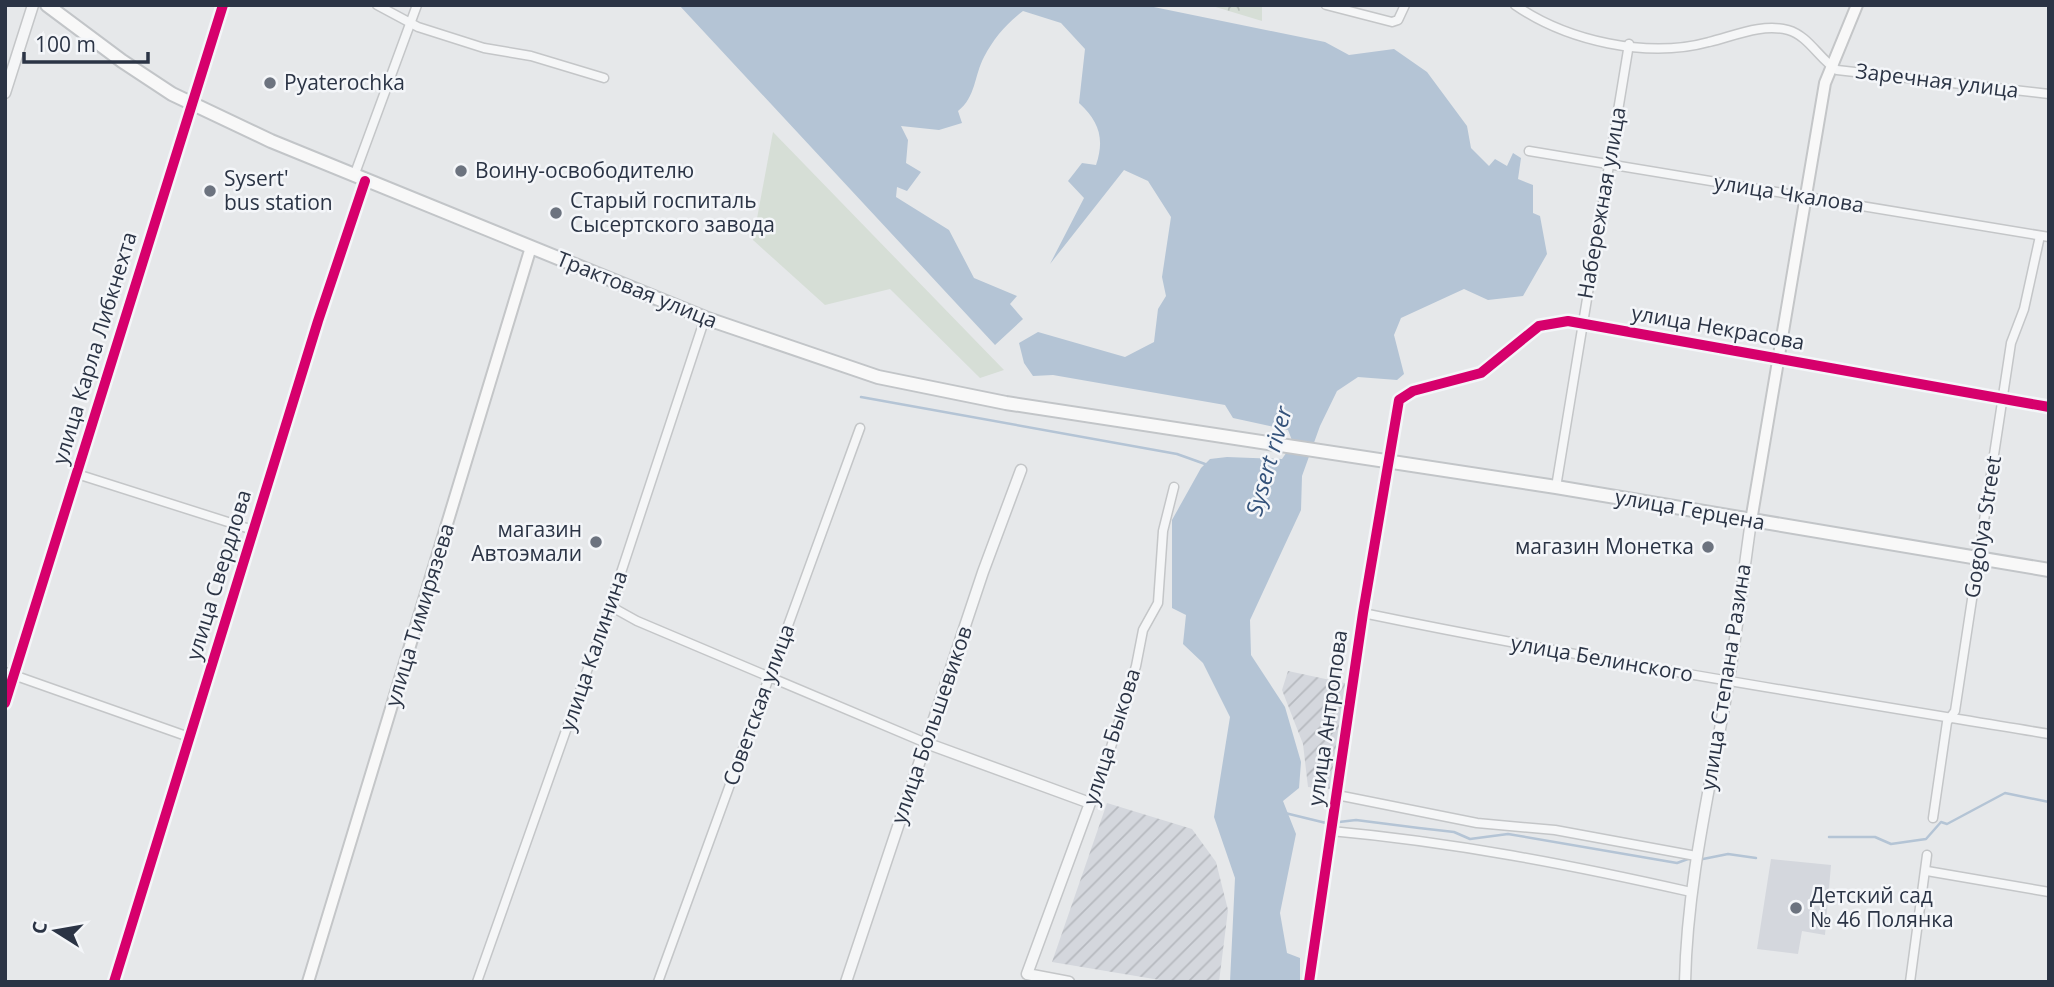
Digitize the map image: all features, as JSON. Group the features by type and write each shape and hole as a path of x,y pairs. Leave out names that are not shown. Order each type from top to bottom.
{"main road":[{"name":"Трактовая улица","path":"47,5 122,61 191,103 360,178 705,318 878,377 1006,403 1331,454"},
{"name":"улица Степана Разина","path":"1751,521 1825,83 1846,39 1857,5"},
{"name":"улица Тимирязева","path":"308,982 531,247"},
{"name":"улица Герцена","path":"1331,454 1556,486 2049,570"}],"street":[{"path":"5,93 33,5"},
{"name":"улица Карла Либкнехта","path":"5,703 9,673 77,474 223,5"},
{"path":"377,5 412,21 418,27 484,48 531,57 604,78"},
{"name":"улица Свердлова","path":"114,982 360,178 417,5"},
{"path":"1326,5 1392,22 1398,20 1405,5"},
{"name":"Заречная улица","path":"1515,5 1534,18 1569,33 1629,44 1672,47 1708,43 1760,29 1788,30 1817,49 1837,70 2049,94"},
{"name":"Набережная улица","path":"1556,486 1629,44"},
{"name":"улица Чкалова","path":"1529,151 2044,236"},
{"name":"Gogolya Street","path":"1933,818 1947,722 1952,718 2011,343 2024,309 2044,236"},
{"name":"улица Калинина","path":"477,982 610,606 705,318"},
{"name":"улица Некрасова","path":"1399,400 1413,391 1481,373 1539,326 1568,321 2049,407"},
{"name":"улица Антропова","path":"1309,982 1363,613 1399,400"},
{"name":"Советская улица","path":"658,982 860,428"},
{"name":"улица Большевиков","path":"846,982 1021,470"},
{"path":"77,474 253,530"},
{"name":"улица Быкова","path":"1025,978 1111,747 1136,666 1143,630 1158,603 1163,531 1174,487"},
{"name":"улица Степана Разина","path":"1685,982 1690,892 1728,683 1751,521"},
{"path":"610,606 770,678 926,743 1090,803"},
{"name":"улица Белинского","path":"1363,613 1530,648 1728,683 2049,734"},
{"path":"9,673 189,737"},
{"path":"1337,795 1477,824 1555,830 1696,856"},
{"path":"1331,831 1412,838 1479,849 1581,867 1690,892"},
{"path":"1910,982 1927,871 1927,855"},
{"path":"1927,871 2049,892"},
{"path":"1025,978 1069,982"}],"shaded area":[{"path":"1288,671 1349,684 1332,789 1308,787 1303,744 1282,690"},
{"path":"1107,803 1192,829 1216,862 1228,910 1219,982 1172,982 1052,962"},
{"name":"Детский сад № 46 Полянка","path":"1771,859 1831,865 1825,935 1802,931 1798,954 1757,949"}],"green space":[{"path":"1209,5 1262,5 1262,21"},
{"path":"773,132 1004,370 980,378 890,289 825,305 753,240"}],"water":[{"name":"Sysert river","path":"679,5 1144,5 1325,42 1349,55 1394,49 1427,72 1467,126 1471,148 1489,166 1495,159 1507,166 1513,153 1521,158 1518,179 1533,185 1533,213 1540,216 1547,254 1523,296 1488,300 1464,289 1401,318 1394,335 1404,374 1397,380 1358,377 1337,391 1320,426 1302,476 1301,510 1250,620 1251,655 1285,707 1301,762 1299,788 1283,801 1296,834 1280,913 1287,953 1300,958 1300,982 1230,982 1235,878 1214,817 1230,717 1203,663 1183,644 1186,615 1172,608 1172,520 1201,468 1210,459 1227,457 1282,459 1293,443 1288,430 1233,418 1225,405 1053,375 1033,376 1024,363 1019,343 1038,332 1125,357 1154,342 1158,309 1166,296 1162,277 1171,217 1148,181 1124,170 1050,264 1084,198 1068,181 1082,163 1096,165 1099,156 1100,139 1096,124 1079,103 1085,49 1061,23 1023,11 1001,32 984,57 972,93 958,111 962,123 939,130 901,126 908,140 906,163 921,172 907,191 897,187 896,197 949,230 974,278 1017,296 1010,304 1023,319 995,345"}],"waterway":[{"path":"861,397 1177,454 1205,464"},
{"path":"1829,837 1875,837 1891,844 1926,839 1941,822 1947,824 2005,793 2049,802"},
{"path":"1285,813 1326,823"},
{"path":"1339,822 1356,820 1454,832 1470,839 1508,834 1677,863 1688,859"},
{"path":"1703,859 1728,854 1756,858"}],"cycle path":[{"path":"5,703 223,5"},
{"path":"114,982 318,321 365,181"},
{"path":"1309,982 1363,613 1399,400 1413,391 1481,373 1539,326 1568,321 2049,407"}],"place":[{"name":"Pyaterochka","path":"270,83"},
{"name":"Воину-освободителю","path":"461,171"},
{"name":"Sysert' bus station","path":"210,191"},
{"name":"Старый госпиталь Сысертского завода","path":"556,213"},
{"name":"магазин Автоэмали","path":"596,542"},
{"name":"магазин Монетка","path":"1708,547"},
{"name":"Детский сад № 46 Полянка","path":"1796,908"}]}
